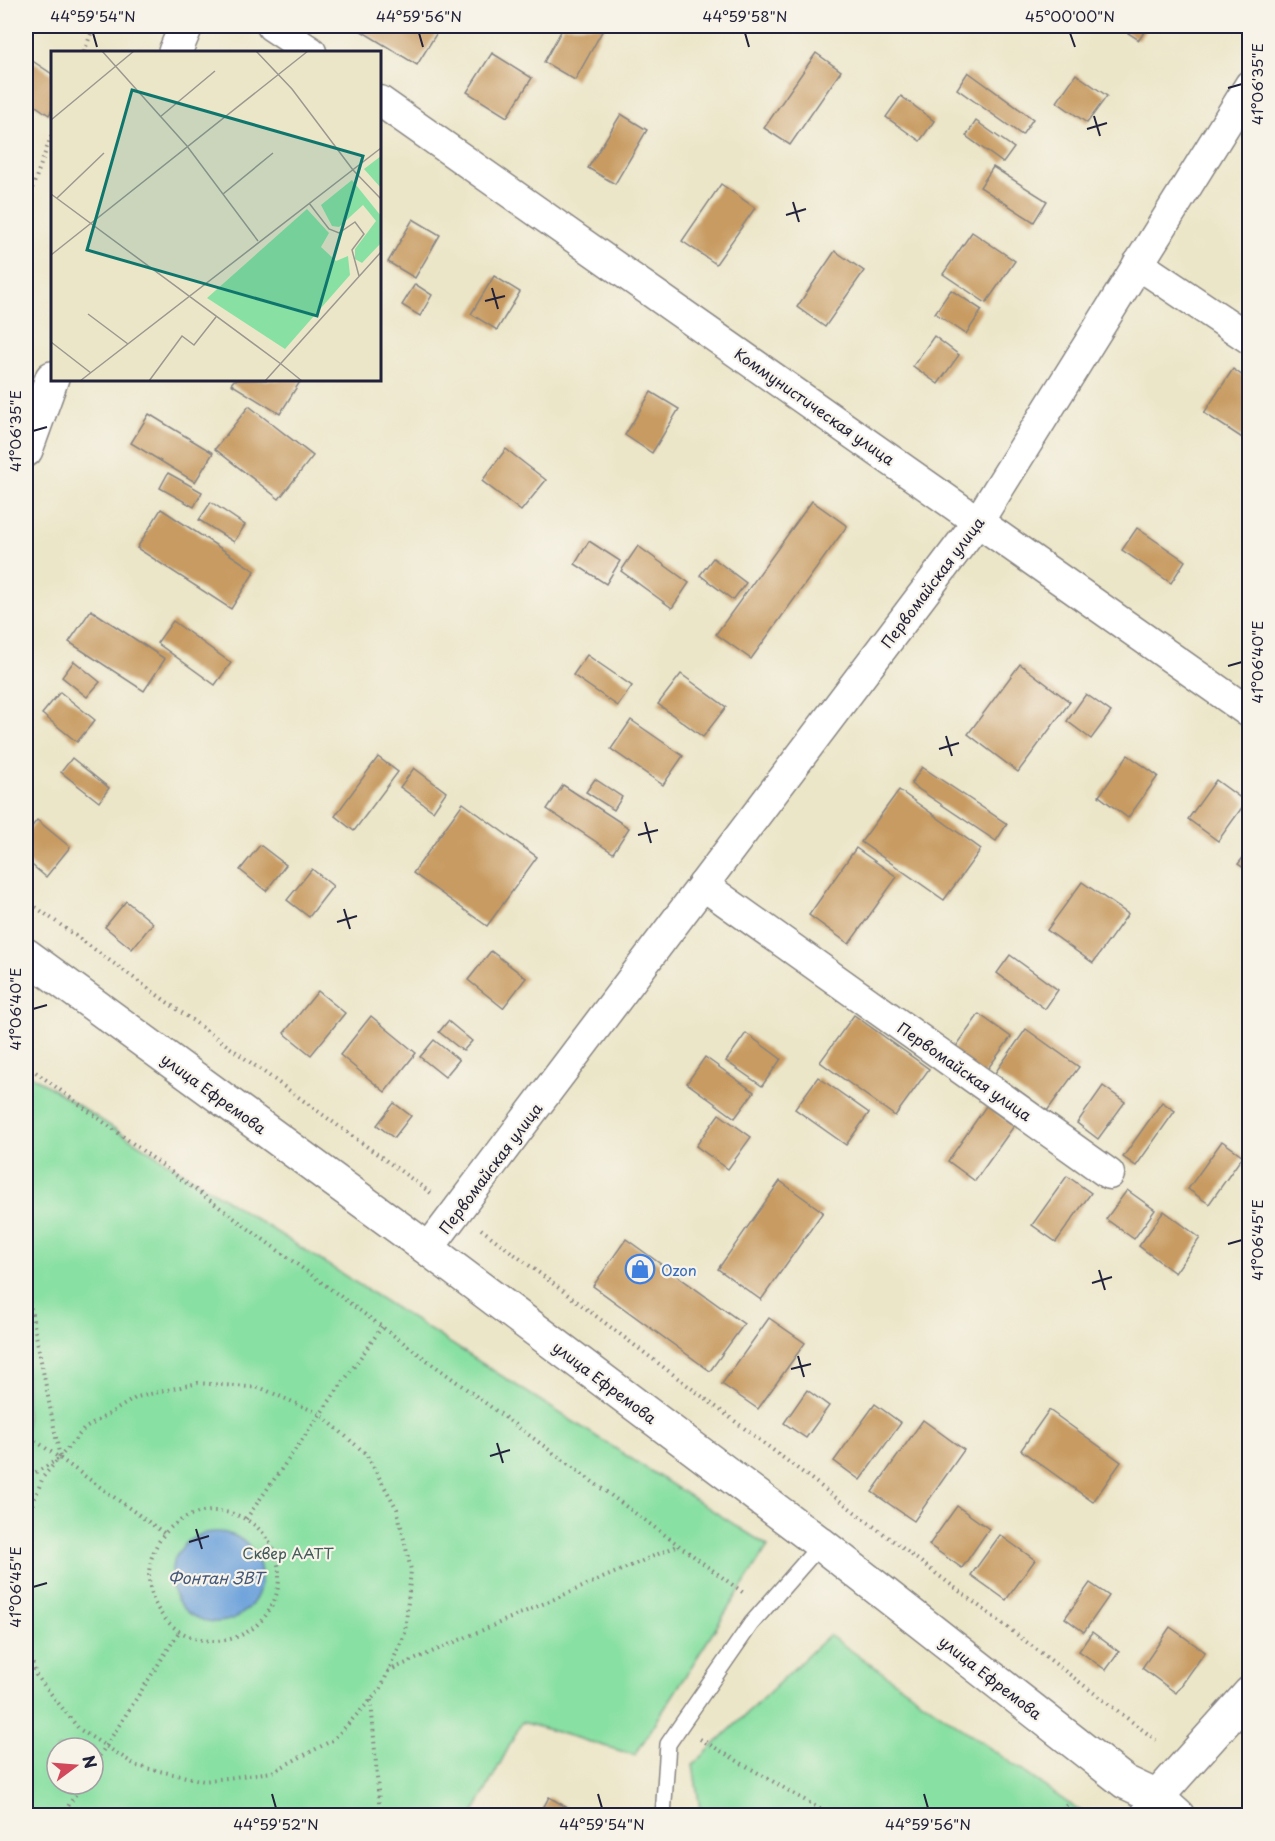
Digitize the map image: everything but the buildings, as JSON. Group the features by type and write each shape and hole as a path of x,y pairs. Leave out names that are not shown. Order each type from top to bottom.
{"main road":[{"path":"175,51 186,26"},
{"path":"26,450 51,381"},
{"name":"улица Ефремова","path":"26,955 428,1249 821,1544 1161,1809"},
{"path":"1161,1809 1250,1693"}],"street":[{"path":"272,26 310,51"},
{"name":"Первомайская улица","path":"428,1249 979,520 1250,85"},
{"name":"Коммунистическая улица","path":"381,102 979,520 1250,713"},
{"path":"1138,264 1250,339"},
{"name":"Первомайская улица","path":"703,885 1109,1174"}],"lane":[{"path":"663,1815 668,1744 765,1609 821,1544"}],"path":[{"path":"84,51 94,26"},
{"path":"26,205 51,137"},
{"path":"26,900 457,1211 1156,1740"},
{"path":"26,1065 765,1609"},
{"path":"26,1284 60,1458"},
{"path":"246,1519 382,1327"},
{"path":"26,1521 43,1477 84,1429 137,1397 198,1383 261,1388 320,1414 366,1454 398,1509 411,1570 405,1632 380,1690 333,1740 272,1772 204,1781 137,1766 105,1746 179,1632"},
{"path":"26,1434 164,1533"},
{"path":"26,1478 60,1458"},
{"path":"202,1512 225,1512 246,1519 262,1532 274,1549 279,1569 278,1590 270,1610 257,1626 239,1637 219,1642 198,1640 179,1632 163,1616 152,1597 148,1575 153,1552 164,1533 184,1518 202,1512"},
{"path":"388,1671 680,1545"},
{"path":"26,1641 36,1675 79,1729 90,1736"},
{"path":"371,1700 380,1815"},
{"path":"680,1728 832,1815"},
{"path":"62,1815 74,1796"},
{"path":"1059,1815 1068,1803"}],"green space":[{"name":"Сквер ААТТ","path":"26,1072 768,1546 635,1755 522,1722 473,1815 26,1815"},
{"path":"829,1635 1082,1812 1079,1816 701,1815 693,1765"}],"water":[{"name":"Фонтан ЗВТ","path":"207,1532 225,1532 241,1539 254,1552 261,1568 261,1586 254,1602 241,1615 225,1622 207,1622 191,1615 178,1602 171,1586 171,1568 178,1552 191,1539"}],"place":[{"name":"Ozon","path":"640,1269"}]}
